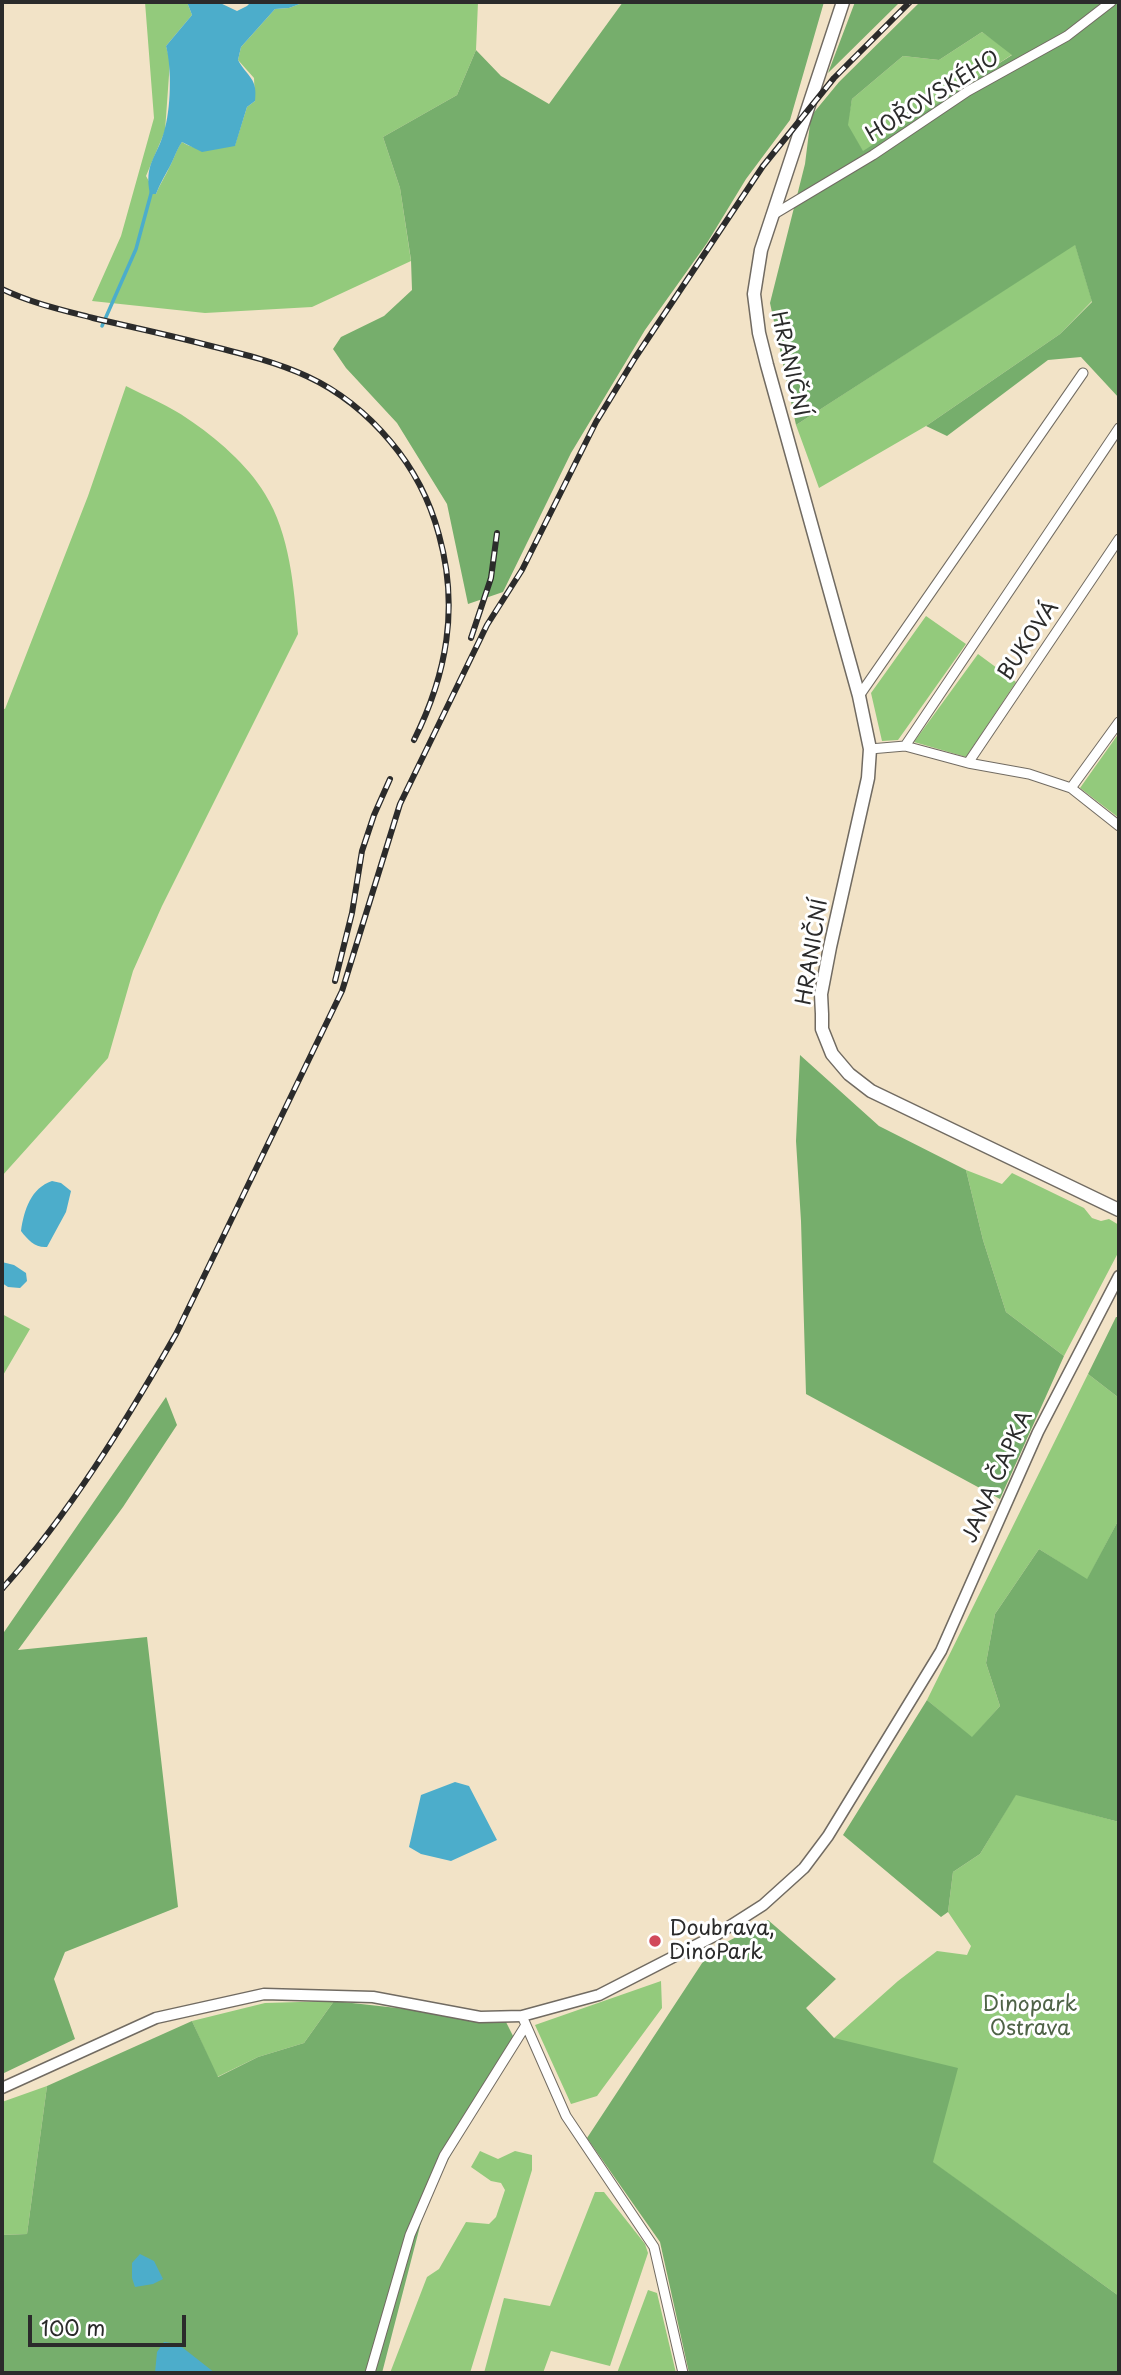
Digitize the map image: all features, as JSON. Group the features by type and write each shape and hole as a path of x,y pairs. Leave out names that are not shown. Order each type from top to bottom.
{"main road":[{"name":"HRANIČNÍ","path":"843,2 771,216 754,294 759,333 859,696 870,749 863,805 821,994 822,1029 832,1054 849,1074 870,1091 1119,1210"}],"street":[{"name":"HOŘOVSKÉHO","path":"771,216 873,155 968,91 1067,36 1111,2"},
{"path":"859,696 1083,373"},
{"path":"905,746 1119,428"},
{"name":"BUKOVÁ","path":"968,763 1119,539"},
{"path":"1071,788 1119,722"},
{"path":"870,749 905,746 968,763 1029,774 1071,788 1119,826"},
{"name":"JANA ČAPKA","path":"2,2088 156,2018 264,1994 373,1997 480,2017 524,2020 599,1995 716,1935 763,1905 804,1868 828,1836 941,1651 1038,1432 1119,1276"},
{"path":"370,2373 410,2235 443,2156 524,2020"},
{"path":"524,2020 566,2116 654,2247 684,2373"}],"green space":[{"path":"145,2 187,2 192,15 166,46 170,61 165,131 146,176 156,194 182,142 201,148 235,145 247,107 255,101 254,78 238,60 241,47 275,9 289,8 305,2 478,2 476,50 457,95 383,137 400,188 411,261 312,307 205,313 92,301 121,236 154,118"},
{"path":"623,2 824,2 790,120 746,179 707,243 645,330 571,453 503,592 468,604 447,504 397,423 346,368 333,349 341,337 384,316 412,290 411,260 400,188 383,137 457,95 476,50 501,76 549,104"},
{"path":"855,2 900,2 828,73"},
{"path":"920,2 1119,2 1119,398 1081,357 1048,360 947,436 926,426 1060,334 1092,302 1075,245 796,425 770,303 805,164 811,116 839,82","holes":["982,32 1012,55 863,151 848,125 852,99 903,56 939,60"]},
{"path":"982,32 1013,54 863,152 847,125 852,99 903,56 939,60"},
{"path":"1075,244 1092,301 1060,334 926,426 819,488 796,425"},
{"path":"126,386 174,410 198,426 230,452 258,483 273,510 285,544 298,634 162,906 133,971 108,1058 2,1176 2,708 5,709 88,496"},
{"path":"926,616 966,644 898,740 882,741 871,693"},
{"path":"978,654 1016,682 966,757 914,742"},
{"path":"1119,733 1119,818 1080,788"},
{"path":"800,1055 879,1126 966,1170 983,1240 1006,1312 1064,1356 1000,1499 806,1394 796,1141"},
{"path":"966,1170 1002,1184 1012,1173 1084,1208 1092,1218 1101,1221 1109,1219 1119,1225 1119,1251 1064,1356 1006,1312 983,1240"},
{"path":"2,1314 30,1329 2,1377"},
{"path":"1116,1317 1119,1317 1119,1398 1088,1374"},
{"path":"1088,1374 1119,1398 1119,1519 1087,1580 1039,1549 995,1614 986,1663 1000,1706 972,1738 927,1700"},
{"path":"166,1397 177,1425 123,1507 18,1650 147,1637 178,1907 65,1952 54,1979 75,2039 2,2074 2,1635"},
{"path":"1119,1519 1119,1822 1016,1795 980,1854 953,1872 948,1912 941,1917 843,1835 927,1700 972,1737 1000,1706 986,1663 995,1614 1039,1549 1087,1579"},
{"name":"Dinopark Ostrava","path":"1016,1794 1119,1822 1119,2296 932,2162 834,2038 898,1981 937,1951 967,1955 971,1946 948,1912 953,1872 980,1854"},
{"path":"768,1920 836,1979 806,2008 834,2038 958,2068 933,2162 1119,2296 1119,2373 689,2373 660,2242 587,2138 710,1951"},
{"path":"661,1981 662,2008 597,2096 571,2104 535,2025"},
{"path":"334,2001 304,2043 258,2057 217,2077 192,2021 265,2003"},
{"path":"334,2001 505,2020 514,2038 427,2199 382,2373 2,2373 2,2235 27,2234 47,2086 192,2021 218,2077 258,2057 304,2043"},
{"path":"47,2086 27,2234 2,2235 2,2102"},
{"path":"480,2151 498,2159 515,2151 532,2155 532,2170 470,2373 390,2373 427,2277 439,2269 466,2222 489,2224 496,2217 505,2190 501,2183 491,2181 471,2167"},
{"path":"595,2192 604,2192 645,2244 648,2253 610,2366 551,2351 543,2373 484,2373 504,2298 550,2306"},
{"path":"648,2290 657,2293 676,2373 617,2373"}],"water":[{"path":"187,2 218,2 237,11 251,2 305,2 289,8 275,9 241,47 238,60 254,83 256,93 255,101 247,107 235,146 202,152 182,142 156,194 150,194 150,168 164,132 168,112 170,77 166,46 192,15"},
{"path":"52,1181 61,1183 71,1191 66,1212 47,1247 43,1247 32,1243 21,1231 24,1215 34,1194"},
{"path":"2,1262 14,1265 26,1273 27,1281 20,1288 8,1287 2,1283"},
{"path":"455,1782 469,1786 497,1840 451,1861 421,1854 409,1847 421,1795"},
{"path":"140,2254 154,2261 163,2279 135,2287 132,2263"},
{"path":"164,2342 178,2344 215,2373 155,2373 157,2352"}],"waterway":[{"path":"102,326 136,249 152,190"}],"railway":[{"path":"2,1589 51,1530 95,1466 176,1334 342,991 400,804 487,625 522,570 596,422 635,358 763,166 834,78 910,2"},
{"path":"2,289 58,309 235,352 308,376 350,402 390,441 420,485 431,510 445,562 448,588 449,614 442,665 435,690 414,740"},
{"path":"471,638 491,578 497,533"},
{"path":"335,981 352,913 362,851 390,779"}],"place":[{"name":"Doubrava, DinoPark","path":"655,1941"}]}
